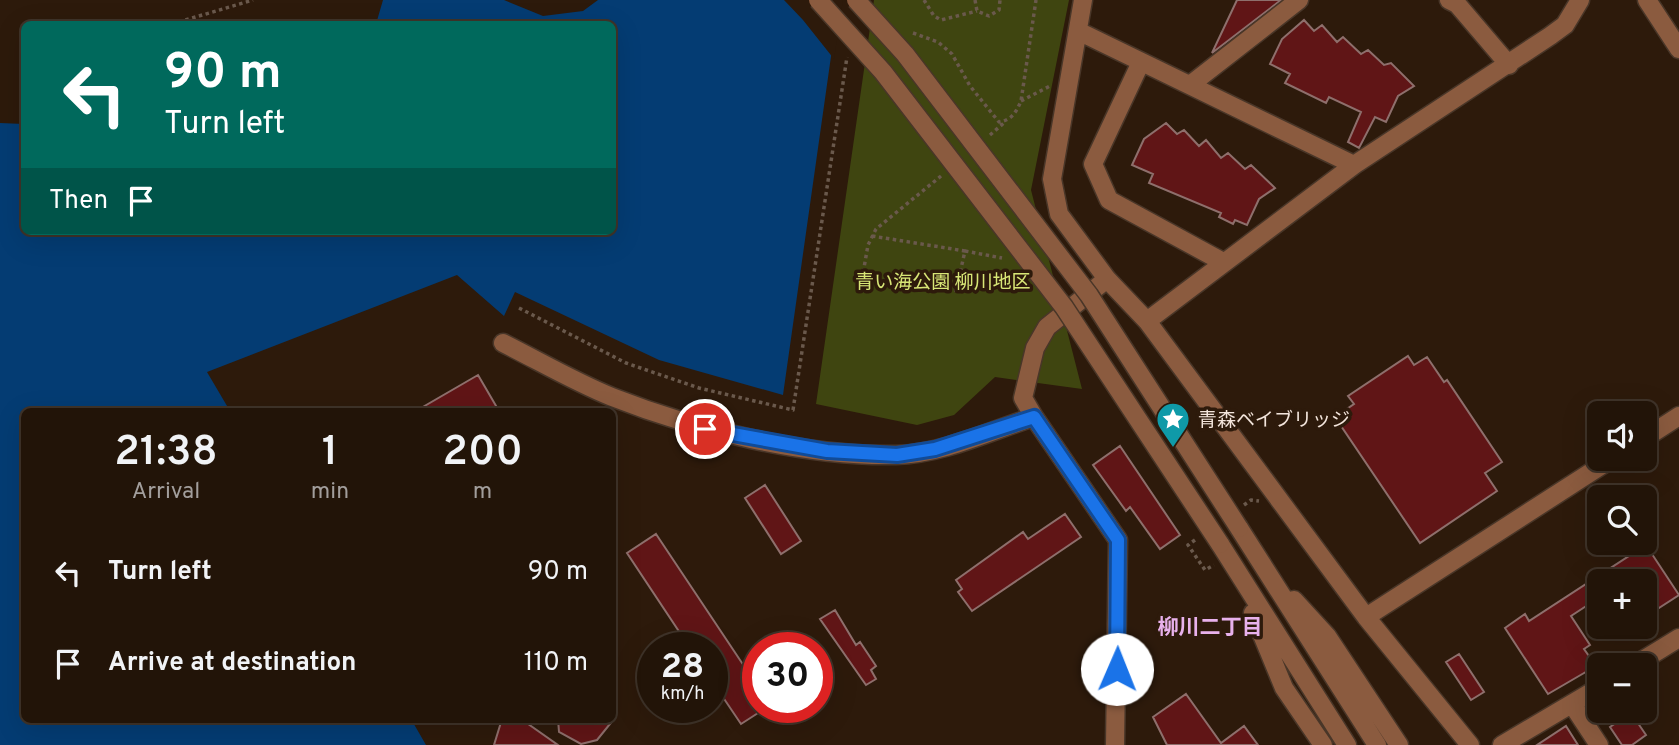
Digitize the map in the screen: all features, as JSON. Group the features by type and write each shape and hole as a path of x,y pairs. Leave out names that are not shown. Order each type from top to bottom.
{"street":[{"path":"818,0 883,72 1065,307 1347,745"},
{"path":"856,0 905,54 1089,295 1377,745"},
{"path":"1083,0 1052,179 1059,215 1107,279 1147,321 1366,617 1470,745"},
{"path":"1190,85 1299,0"},
{"path":"1449,0 1457,4 1509,65"},
{"path":"1147,321 1354,165 1509,65 1565,25 1580,0"},
{"path":"1648,0 1679,49"},
{"path":"1078,31 1354,165"},
{"path":"1141,62 1093,164 1110,200 1223,262"},
{"path":"1107,279 1047,327 1035,348 1023,398 1118,540 1115,745"},
{"path":"503,343 611,396 705,429 827,451 897,455 935,449 1034,417"},
{"path":"1657,430 1679,416"},
{"path":"1366,617 1593,471"},
{"path":"1233,565 1284,688 1323,745"},
{"path":"1266,569 1327,636 1399,745"},
{"path":"1655,653 1679,638"},
{"path":"1502,745 1587,695"},
{"path":"1572,704 1599,745"}],"path":[{"path":"182,21 253,0"},
{"path":"924,0 934,16 941,20 977,11"},
{"path":"975,0 977,11 984,16 993,15 999,10 1000,0"},
{"path":"986,138 1007,121 1021,101 1036,0"},
{"path":"909,31 938,42 952,54 970,86 999,122 1007,121"},
{"path":"519,308 626,363 699,388 793,410 847,55"},
{"path":"1021,101 1071,76"},
{"path":"862,279 876,229 945,172"},
{"path":"872,236 965,251 955,295"},
{"path":"1188,545 1205,570"}],"green space":[{"name":"青い海公園 柳川地区","path":"874,0 1069,0 1031,190 1082,389 995,377 954,415 917,425 816,404"}],"water":[{"path":"383,0 504,0 543,16 583,11 598,0 839,0 783,395 659,360 515,292 504,316 457,275 207,372 228,408 21,408 21,723 413,723 426,745 0,745 0,123 21,124 21,235 616,235 616,21 377,21"}],"pier":[{"path":"784,0 843,0 834,59 803,20"}],"building":[{"path":"1237,0 1281,0 1212,53"},
{"path":"1304,20 1314,31 1322,25 1337,42 1343,37 1361,54 1368,50 1384,65 1391,63 1414,86 1398,96 1386,122 1375,117 1359,148 1348,142 1361,112 1329,97 1326,103 1285,83 1290,74 1270,64 1282,39"},
{"path":"1166,123 1177,134 1184,130 1199,146 1206,140 1221,158 1228,153 1245,169 1251,165 1275,188 1259,199 1247,225 1235,220 1233,224 1219,217 1221,213 1149,183 1153,174 1132,165 1144,139"},
{"path":"1408,356 1414,365 1427,357 1444,382 1447,380 1502,462 1485,473 1497,491 1420,543 1335,417 1354,404 1348,396"},
{"path":"478,375 497,408 421,408"},
{"path":"1120,446 1180,535 1160,549 1130,507 1126,511 1093,465"},
{"path":"765,485 801,541 781,554 745,498"},
{"path":"1065,514 1081,537 972,611 958,592 962,589 956,580 1023,532 1028,539"},
{"path":"656,534 721,632 679,632 627,553"},
{"path":"1631,555 1653,555 1679,595 1657,609 1657,569 1609,569"},
{"path":"1587,583 1587,606 1571,616 1590,645 1584,649 1587,653 1587,671 1548,694 1505,628 1525,614 1529,621"},
{"path":"835,610 856,645 860,642 876,666 871,670 876,679 866,685 833,638 833,632 829,632 820,619"},
{"path":"728,642 742,663 741,724 728,705"},
{"path":"1459,654 1484,692 1471,700 1446,662"},
{"path":"1186,694 1221,743 1244,726 1258,745 1167,745 1153,717"},
{"path":"501,723 527,723 558,745 494,745"},
{"path":"558,723 611,723 597,740 581,744 559,732"},
{"path":"1616,723 1638,723 1646,735 1632,745 1622,745 1610,727"},
{"path":"1566,726 1578,745 1537,745"}],"place":[{"name":"青森ベイブリッジ","path":"1173,449"}],"district":[{"name":"柳川二丁目","path":"1210,627"}],"route":[{"path":"705,429 827,451 897,455 935,449 1034,417 1118,540 1117,669"}]}
